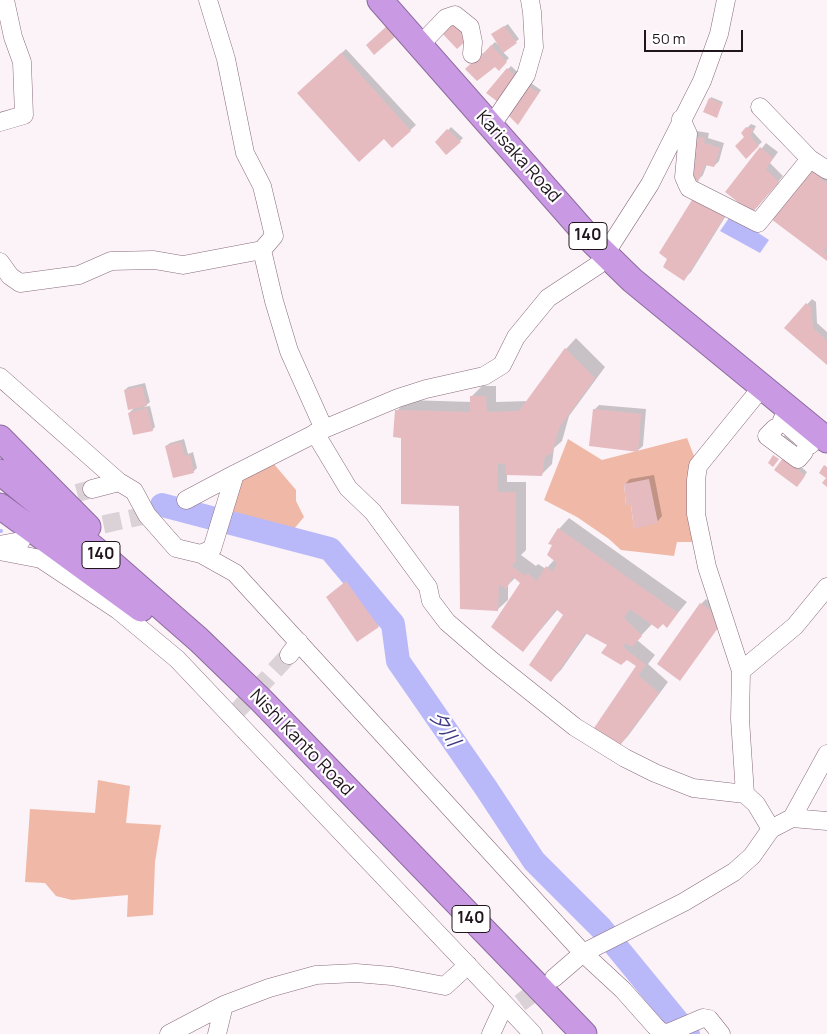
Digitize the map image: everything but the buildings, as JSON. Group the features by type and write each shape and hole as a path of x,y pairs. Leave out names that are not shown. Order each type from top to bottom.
{"highway":[{"name":"Karisaka Road","path":"380,0 491,126 632,280 762,387 782,419 815,442"},
{"path":"0,438 199,640"},
{"name":"Nishi Kanto Road","path":"0,472 102,556 199,640 261,700 584,1034"},
{"path":"0,506 181,638 360,803"}],"street":[{"path":"0,122 24,115 22,62 13,37 5,0"},
{"path":"0,262 10,276 20,283 79,275 110,261 154,260 183,265 262,250 274,236 262,186 245,153 226,59 208,0"},
{"path":"491,126 526,76 534,47 530,0"},
{"path":"186,500 320,431 426,389 484,376 502,365 516,337 548,298 598,265 650,184 702,81 716,42 726,0"},
{"path":"420,45 446,18 455,15 470,28 473,42 472,54"},
{"path":"760,107 810,159 827,170"},
{"path":"682,119 688,134 684,176 689,188 758,223 810,159"},
{"path":"262,250 274,301 289,351 320,431 348,488 373,512 428,587 431,601 442,615 491,660 575,727 655,774 693,788 745,794 756,804 771,829"},
{"path":"0,377 126,486 147,515 176,548 202,554 234,573 294,649 582,953 635,1002 655,1026 662,1032 673,1031 695,1021 710,1019 721,1034"},
{"path":"745,794 740,719 741,671 707,567 696,514 696,480 698,466 762,387"},
{"path":"782,419 767,436 798,459 815,442"},
{"path":"202,554 212,549 236,474"},
{"path":"92,490 126,486"},
{"path":"0,545 21,541"},
{"path":"0,552 41,559 118,610 177,659 234,713 468,965 512,1007 533,1034"},
{"path":"741,671 795,626 827,587"},
{"path":"792,818 827,754"},
{"path":"554,978 582,953 684,902 734,872 752,856 771,829 792,818 827,821"},
{"path":"169,1034 224,1005 269,988 316,975 356,973 392,976 445,986 468,965"},
{"path":"217,1034 224,1005"},
{"path":"491,1034 512,1007"}],"shaded area":[{"path":"687,438 698,466 702,542 677,542 674,556 621,550 609,539 577,517 544,500 568,439 602,460","holes":["631,483 634,529 631,505 626,505 624,484"]},
{"path":"268,457 296,490 296,501 304,517 293,530 225,509 235,474"},
{"path":"98,780 130,786 126,823 161,825 155,862 153,915 127,917 128,895 72,900 56,896 45,883 25,882 30,809 95,813"}],"water":[{"path":"731,215 769,240 760,253 720,231"}],"waterway":[{"name":"夕川","path":"162,505 330,549 393,624 398,661 534,861 601,928 688,1034"}],"tunnel":[{"path":"51,500 92,489"},
{"path":"77,530 147,515"},
{"path":"238,710 289,655"},
{"path":"520,1003 548,982"}]}
